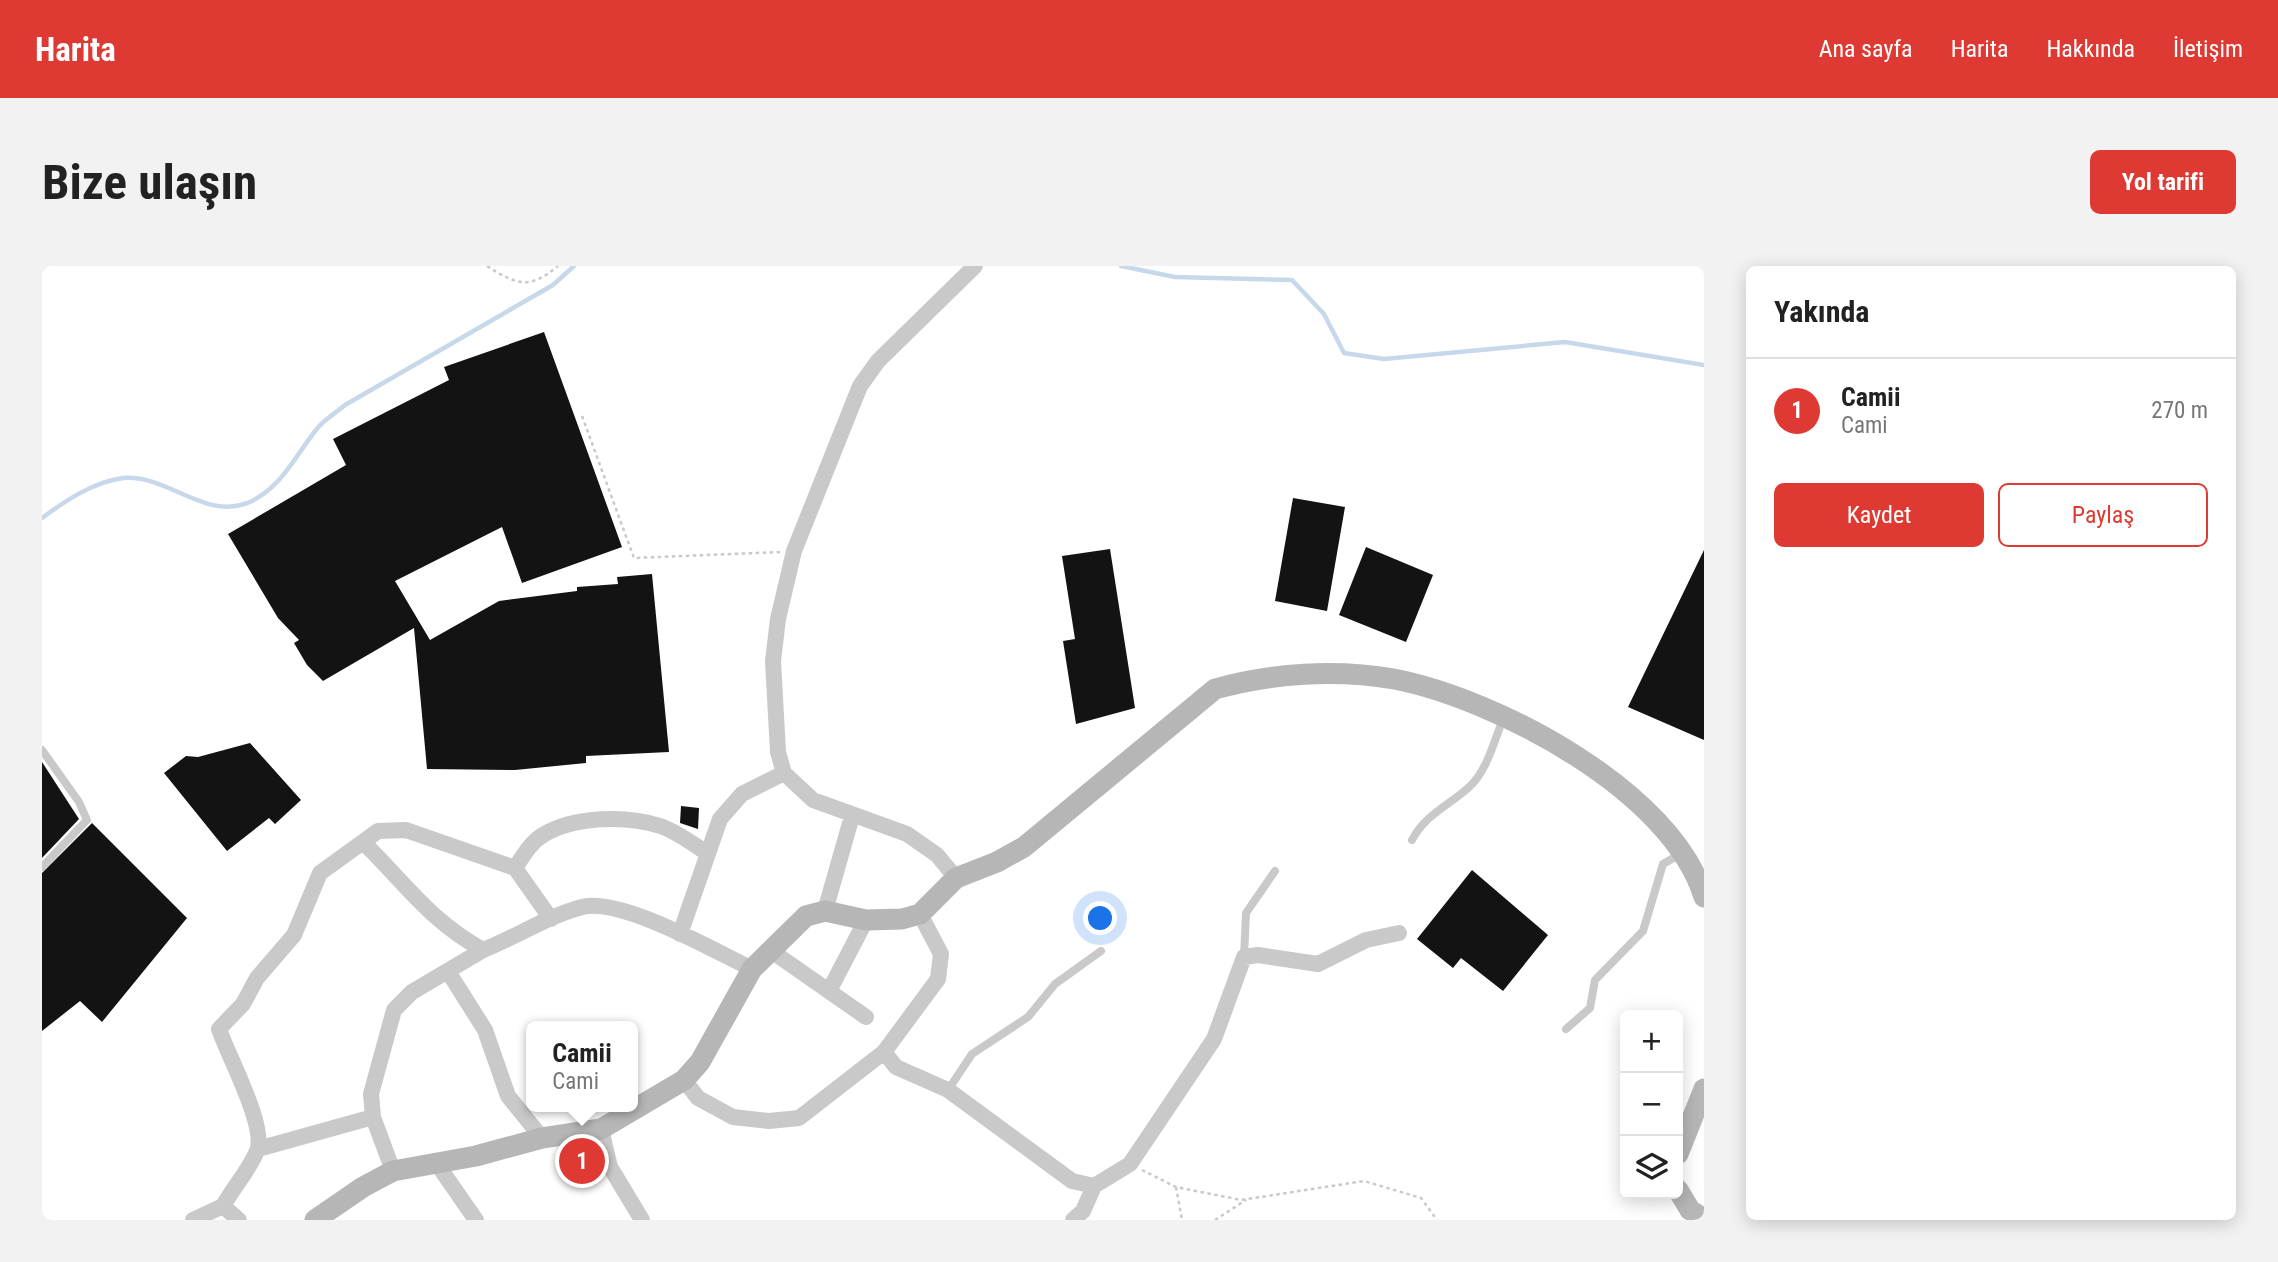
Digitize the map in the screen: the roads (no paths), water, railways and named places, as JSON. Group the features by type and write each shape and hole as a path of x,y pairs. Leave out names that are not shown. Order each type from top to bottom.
{"street":[{"path":"956,878 937,855 907,834 852,817 813,800 784,773 778,752 772,661 778,619 794,551 860,386 878,360 975,266"},
{"path":"638,1107 684,1080 700,1062 752,969 806,916 825,911 866,920 902,919 920,914 956,878 997,862 1024,846 1215,689 1248,680 1303,674 1391,679 1428,687 1504,716 1549,739 1618,786 1669,833 1684,852 1704,897"},
{"path":"680,934 720,819 742,794 784,773"},
{"path":"825,911 852,817"},
{"path":"515,867 542,836 567,824 595,821 639,822 662,827 708,853"},
{"path":"192,1220 223,1206 258,1149 252,1104 229,1058 219,1029 243,1004 257,978 294,936 320,873 378,831 406,830 515,867 551,919"},
{"path":"363,842 425,910 454,934 483,950"},
{"path":"393,1171 373,1116 371,1094 394,1010 412,992 449,973 483,950 585,906 624,911 680,934 752,969"},
{"path":"684,1080 698,1098 733,1117 769,1121 799,1118 884,1052 938,979 941,954 920,914"},
{"path":"829,992 866,920"},
{"path":"1073,1220 1083,1211 1094,1186 1130,1164 1214,1039 1244,957 1258,955 1318,964 1366,940 1399,933"},
{"path":"770,950 866,1017"},
{"path":"449,973 485,1030 508,1096 542,1138"},
{"path":"884,1052 897,1067 948,1090 1072,1181 1094,1186"},
{"path":"1683,1142 1704,1089"},
{"path":"314,1220 363,1187 393,1171 435,1161 476,1156 542,1138 601,1129 630,1112"},
{"path":"258,1149 373,1116"},
{"path":"601,1129 610,1167 642,1220"},
{"path":"435,1161 475,1220"},
{"path":"1683,1198 1690,1209 1704,1219"},
{"path":"223,1206 239,1220"}],"lane":[{"path":"1412,840 1421,823 1470,787 1481,773 1504,716"},
{"path":"42,750 79,802 87,820 42,867"},
{"path":"1566,1029 1590,1008 1595,980 1643,931 1663,864 1684,852"},
{"path":"1244,957 1246,913 1275,871"},
{"path":"948,1090 972,1055 1028,1017 1055,985 1101,951"}],"waterway":[{"path":"42,518 90,488 123,478 156,483 219,506 235,506 252,501 281,478 319,426 345,405 553,285 574,266"},
{"path":"1121,266 1175,277 1292,280 1324,314 1344,353 1384,359 1565,342 1704,365"}],"place":[{"name":"Camii","path":"582,1161"}]}
